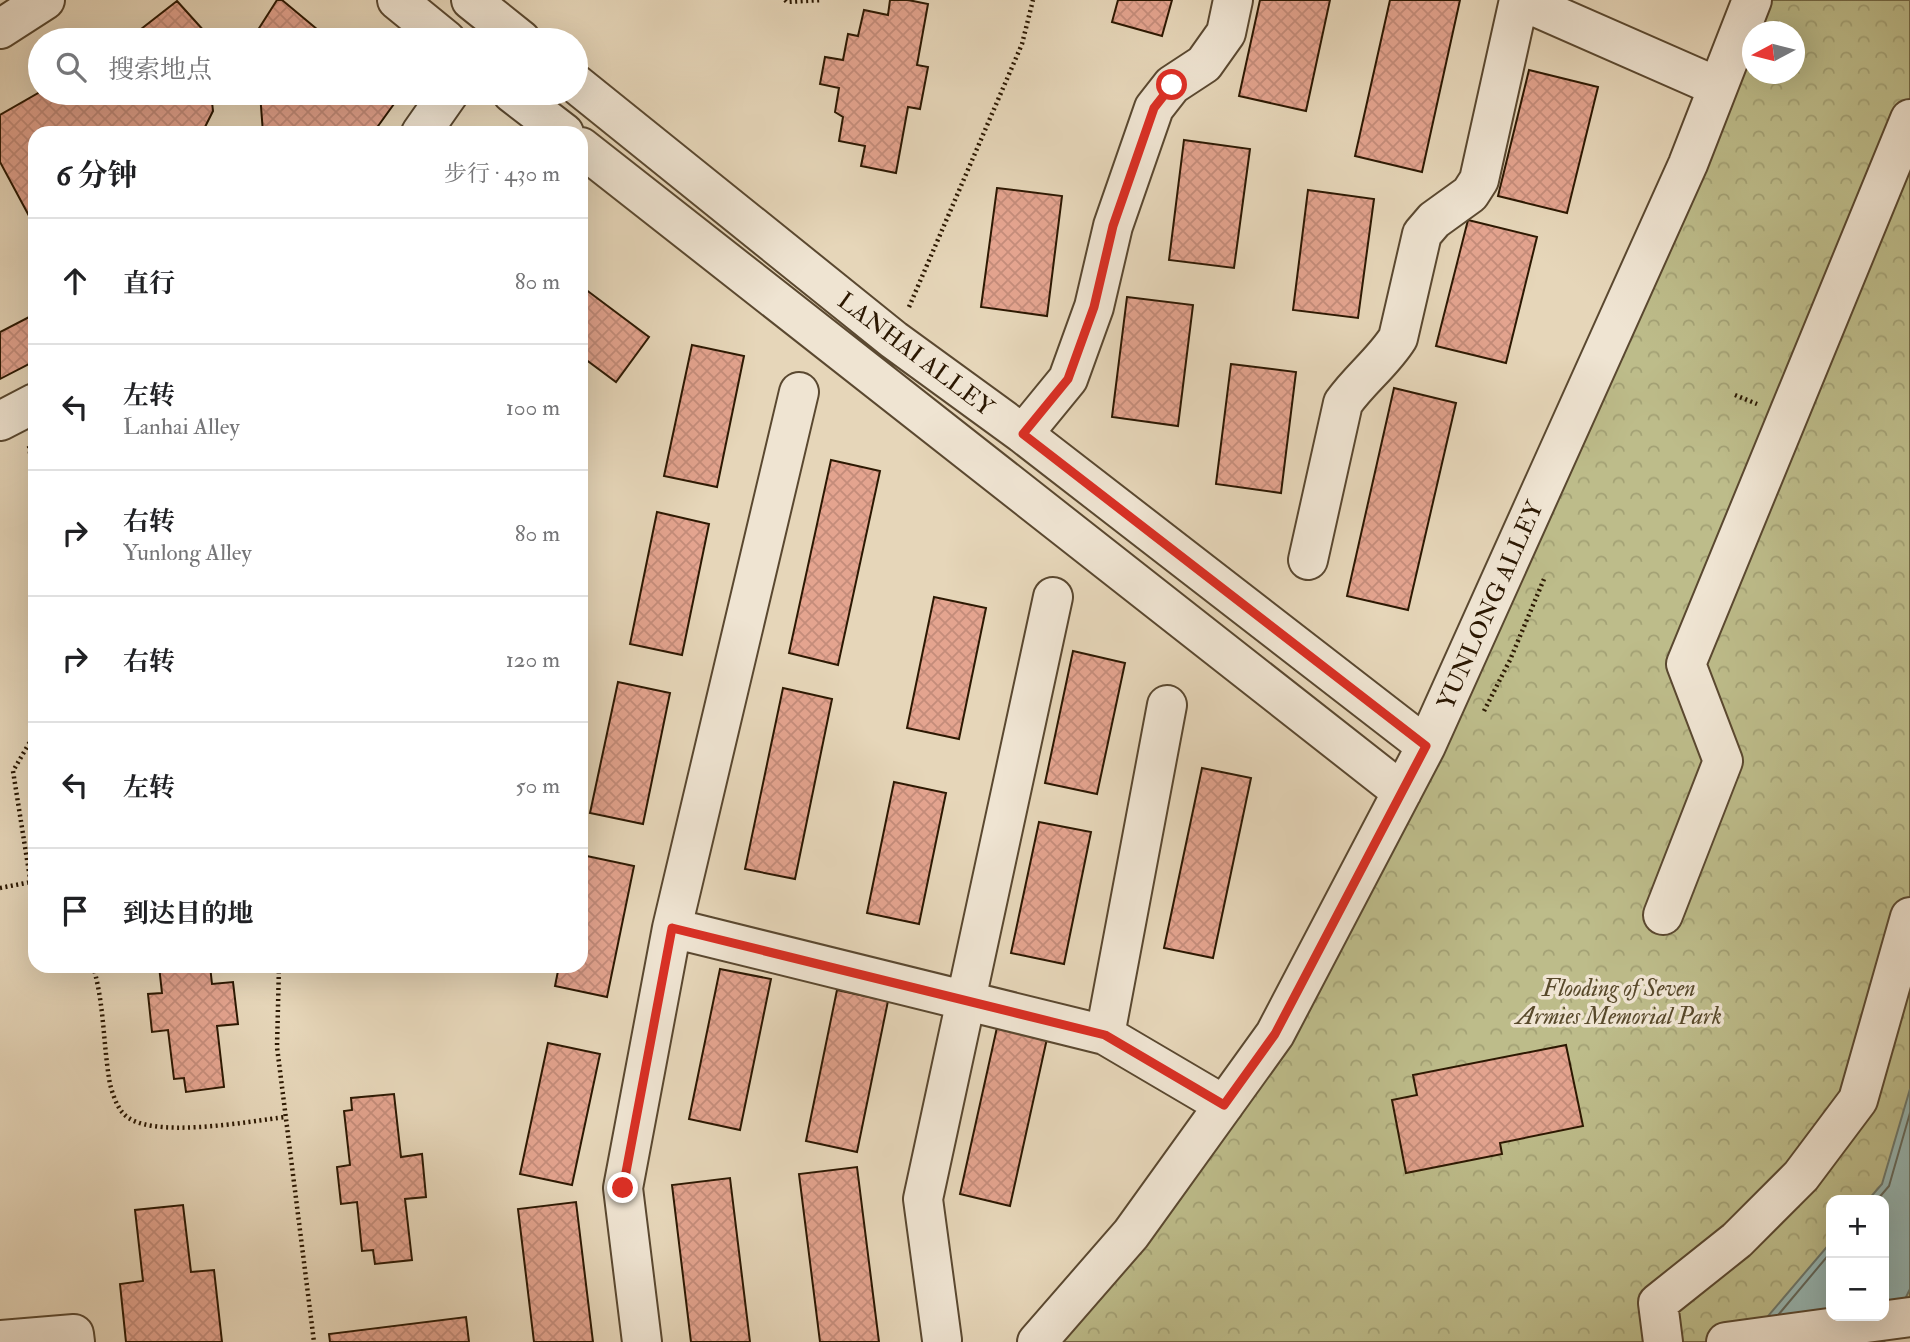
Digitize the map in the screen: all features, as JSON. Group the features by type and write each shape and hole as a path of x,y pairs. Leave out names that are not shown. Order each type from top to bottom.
{"street":[{"path":"0,29 45,0"},
{"path":"397,0 431,28"},
{"path":"1023,434 1068,379 1094,307 1113,226 1154,108 1172,85 1204,64 1226,33 1233,0"},
{"path":"1308,560 1343,402 1398,338 1422,234 1434,220 1470,194 1479,180 1520,0 1718,88"},
{"name":"YUNLONG ALLEY","path":"1037,1342 1062,1325 1275,1034 1426,746 1688,164 1752,0"},
{"name":"LANHAI ALLEY","path":"588,94 894,340 1023,434 1426,746"},
{"path":"426,126 441,105"},
{"path":"528,105 555,126"},
{"path":"1663,915 1723,761 1686,664 1910,119"},
{"name":"LANHAI ALLEY","path":"588,152 1402,792"},
{"path":"642,1342 623,1188 672,928 799,392"},
{"path":"0,421 28,407"},
{"path":"942,1340 923,1199 1053,597"},
{"path":"1105,1035 1167,705"},
{"path":"1663,1342 1658,1303 1737,1240 1801,1176 1858,1100 1910,917"},
{"path":"672,928 1105,1035 1224,1105"},
{"path":"1726,1342 1910,1317"},
{"path":"0,1340 74,1334 75,1342"}],"path":[{"path":"785,0 822,0"},
{"path":"894,340 1022,44 1033,0"},
{"path":"28,745 13,771 28,866"},
{"path":"0,888 28,883"},
{"path":"95,973 100,988 109,1082 122,1113 138,1123 179,1129 286,1117"},
{"path":"279,973 277,1047 314,1342"}],"green space":[{"name":"Flooding of Seven Armies Memorial Park","path":"1753,0 1910,0 1910,1317 1889,1320 1889,1195 1826,1195 1826,1321 1881,1321 1726,1342 1037,1342 1275,1034 1742,24 1742,84 1805,84 1805,21 1743,21"}],"water":[{"path":"1910,1089 1910,1289 1884,1342 1746,1342 1826,1248 1826,1321 1889,1321 1889,1195 1872,1195 1882,1184"}],"building":[{"path":"277,0 282,0 316,28 259,28"},
{"path":"890,0 928,4 917,65 928,67 920,109 908,107 896,173 861,166 865,146 839,141 843,117 835,112 839,88 820,84 825,57 843,60 848,34 858,36 864,10 888,15"},
{"path":"1118,0 1172,0 1162,36 1112,22"},
{"path":"1260,0 1330,0 1306,111 1239,96"},
{"path":"1390,0 1460,0 1422,172 1355,156"},
{"path":"177,1 201,28 142,28"},
{"path":"1529,70 1598,87 1567,213 1498,196"},
{"path":"28,99 28,105 212,105 213,111 206,126 28,126 28,214 0,162 0,115"},
{"path":"261,105 393,105 378,126 262,126"},
{"path":"1184,140 1250,149 1234,268 1169,260"},
{"path":"997,188 1062,196 1047,316 981,307"},
{"path":"1308,190 1374,199 1358,318 1293,310"},
{"path":"1468,220 1537,237 1506,363 1436,346"},
{"path":"588,291 649,337 616,382 588,361"},
{"path":"1127,297 1193,305 1178,426 1112,417"},
{"path":"28,318 28,365 0,379 0,332"},
{"path":"692,345 744,356 717,487 664,476"},
{"path":"1231,364 1296,372 1281,493 1216,484"},
{"path":"1394,388 1456,403 1408,610 1347,596"},
{"path":"831,460 880,471 838,665 789,653"},
{"path":"657,512 709,524 682,655 630,644"},
{"path":"934,597 986,608 959,739 907,728"},
{"path":"1073,651 1125,663 1097,794 1045,783"},
{"path":"618,682 670,693 643,824 590,813"},
{"path":"783,688 832,699 795,879 745,869"},
{"path":"1202,768 1251,778 1213,958 1164,948"},
{"path":"894,782 946,793 919,924 867,913"},
{"path":"1039,822 1091,832 1064,964 1011,953"},
{"path":"588,856 634,866 607,997 555,986 558,973 588,973"},
{"path":"720,969 771,979 740,1130 689,1119"},
{"path":"160,973 211,973 212,984 233,982 238,1024 217,1026 224,1087 186,1092 184,1078 174,1079 168,1030 152,1032 148,994 162,993"},
{"path":"837,990 888,1001 857,1152 806,1141"},
{"path":"998,1023 1048,1034 1010,1206 960,1194"},
{"path":"548,1043 600,1054 572,1185 520,1174"},
{"path":"1566,1045 1583,1126 1500,1143 1502,1154 1406,1173 1392,1100 1417,1095 1413,1075"},
{"path":"394,1094 401,1157 422,1154 426,1197 405,1199 412,1260 375,1264 373,1250 362,1251 357,1202 341,1204 337,1167 350,1165 344,1111 352,1110 351,1098"},
{"path":"857,1167 879,1342 820,1342 799,1174"},
{"path":"730,1178 750,1342 691,1342 672,1185"},
{"path":"576,1202 593,1342 534,1342 518,1209"},
{"path":"183,1205 191,1272 214,1270 222,1342 126,1342 120,1284 143,1281 135,1210"},
{"path":"466,1317 469,1342 330,1342 329,1334"}],"route":[{"path":"623,1188 672,928 1105,1035 1224,1105 1275,1034 1426,746 1023,434 1068,379 1094,307 1113,226 1154,108 1172,85"}]}
